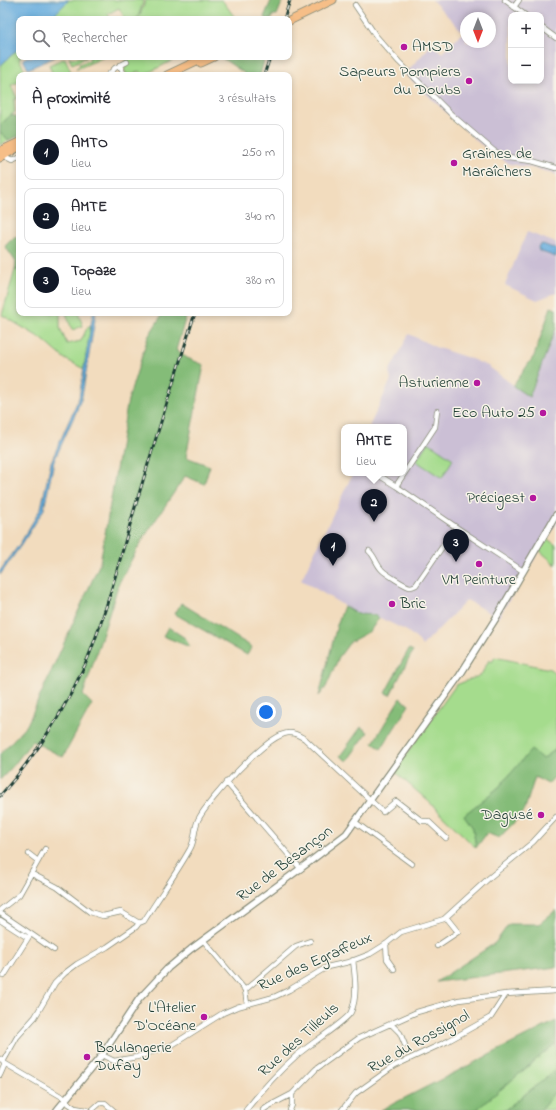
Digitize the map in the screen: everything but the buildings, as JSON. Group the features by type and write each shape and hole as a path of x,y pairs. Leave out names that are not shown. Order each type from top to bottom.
{"main road":[{"path":"289,16 323,0"},
{"path":"292,20 333,0"},
{"path":"173,72 199,60"},
{"path":"182,72 208,60"},
{"path":"1,155 16,146"}],"street":[{"path":"505,0 521,12"},
{"path":"514,7 519,0"},
{"path":"355,5 376,36 398,62 452,115 494,151 508,158 556,168"},
{"path":"544,29 556,38"},
{"path":"111,72 115,68 127,62"},
{"path":"120,65 123,72"},
{"path":"1,155 12,161 16,159"},
{"path":"407,469 434,427 437,411"},
{"path":"381,476 397,484 523,571"},
{"path":"397,484 402,476"},
{"name":"Rue de Besançon","path":"57,1110 102,1055 139,999 168,968 203,940 341,839 355,822 463,669 496,618 556,515"},
{"path":"369,551 382,570 409,587 413,586 416,585 456,526"},
{"path":"0,1075 4,1063 18,1037 36,1017 55,983 65,972 107,947 136,928 139,923 144,921 176,873 191,847 198,821 210,802 226,782 245,763 282,734 296,734 305,739 383,812 396,801 422,821 428,821 446,838"},
{"path":"226,782 301,869"},
{"name":"Rue des Egraffeux","path":"102,1055 114,1060 155,1052 172,1045 223,1013 247,1004 274,997 289,990 327,967 370,954 401,932 444,918 533,842 556,819"},
{"path":"355,822 412,864"},
{"path":"30,936 0,911 19,895 45,849"},
{"path":"29,854 38,861"},
{"path":"32,874 57,887 90,912 102,916 122,912 139,923"},
{"path":"437,946 458,932 446,916"},
{"path":"0,920 54,950"},
{"path":"4,976 30,936"},
{"path":"203,940 245,990 247,1004"},
{"path":"245,990 296,946 310,941"},
{"path":"386,944 387,959 394,968"},
{"name":"Rue des Tilleuls","path":"246,1110 255,1098 296,1056 350,1014 355,1001 356,986 353,960"},
{"path":"263,1110 292,1094 316,1069 359,1038 417,1012 458,1000 506,994 556,991"},
{"name":"Rue du Rossignol","path":"342,1110 356,1093 394,1066 448,1041 491,1017 506,994"},
{"path":"391,1024 400,1033 405,1045"},
{"path":"0,1059 4,1063 60,1096 74,1109 87,1110"},
{"path":"290,1110 292,1105 292,1094"},
{"path":"92,1110 100,1103 105,1103 113,1110"}],"shaded area":[{"path":"432,0 556,0 556,175 538,169 509,164 479,143 405,74 432,44 442,53 460,35 460,48 496,48 496,12 460,12 460,29"},
{"path":"527,232 556,243 556,293 537,300 505,285"},
{"path":"556,328 556,524 498,618 467,600 422,646 419,641 407,631 374,615 358,614 301,580 352,476 407,476 407,424 370,424 391,380 389,372 409,334 435,347 488,366 529,397"}],"green space":[{"path":"69,0 144,0 138,16 123,16 119,8 108,14 109,16 52,16"},
{"path":"146,0 222,0 234,16 139,16"},
{"path":"270,0 283,0 277,15 264,16 271,1"},
{"path":"16,51 16,60 20,60 26,72 16,72 16,83 11,85 16,96 16,99 14,100 15,112 0,125 0,66"},
{"path":"60,60 66,60 71,72 52,72 49,65"},
{"path":"70,60 81,60 72,64"},
{"path":"90,60 97,60 77,69 76,68 80,66 79,64"},
{"path":"126,60 173,60 150,72 125,72 124,70 127,62"},
{"path":"225,60 264,60 261,72 243,72"},
{"path":"11,115 16,116 16,137 9,140 0,132 0,125"},
{"path":"0,132 9,140 0,145"},
{"path":"14,237 16,237 16,262 5,246"},
{"path":"16,270 16,316 60,316 60,328 67,344 81,341 87,328 91,326 84,369 65,359 42,339 2,315"},
{"path":"551,307 556,309 556,328 529,397 513,386 534,356"},
{"path":"67,316 79,316 83,326 72,330"},
{"path":"161,316 186,316 176,350 187,358 204,365 186,457 210,466 204,484 185,476 141,542 119,583 83,695 92,704 63,757 32,741 14,765 0,780 0,754 27,725 100,563 128,400 148,337"},
{"path":"428,442 453,459 442,478 416,461"},
{"path":"546,538 556,545 556,565 539,550"},
{"path":"181,603 252,647 247,655 175,614"},
{"path":"344,606 358,614 374,615 379,618 370,631 350,642 339,657 326,687 319,696 337,625"},
{"path":"168,627 185,638 190,647 163,636"},
{"path":"409,649 413,651 390,695 385,693"},
{"path":"495,657 550,669 556,674 556,749 543,759 531,751 499,787 464,815 473,828 476,848 428,801 394,771 456,685 481,675 489,660 492,662"},
{"path":"400,698 409,705 381,749 373,743"},
{"path":"361,727 368,732 347,761 340,756"},
{"path":"556,749 556,775 548,784 535,777 524,812 499,838 487,833 476,848 473,828 464,815 499,787 531,750 543,759"},
{"path":"556,910 556,967 436,982 495,943 509,924 539,924"},
{"path":"556,1021 556,1043 476,1110 381,1110"},
{"path":"556,1043 556,1070 505,1110 476,1110"},
{"path":"556,1070 556,1090 541,1110 505,1110"},
{"path":"556,1090 556,1110 541,1110"}],"water":[{"path":"2,0 69,0 52,16 16,16 16,51 0,66 0,2"},
{"path":"24,60 48,60 28,69"},
{"path":"542,244 556,249 556,257 539,251 538,247"},
{"path":"93,316 95,316 82,396 54,461 44,509 0,575 0,571 21,542 41,508 51,462 79,398"}],"railway":[{"path":"285,16 290,0"},
{"path":"265,72 269,60"},
{"path":"0,796 25,766 47,734 58,717 85,665 107,605 143,480 194,316"}],"place":[{"name":"AMSD","path":"404,47"},
{"name":"Sapeurs Pompiers du Doubs","path":"469,81"},
{"name":"Graines de Maraîchers","path":"454,163"},
{"name":"Asturienne","path":"477,383"},
{"name":"Eco Auto 25","path":"543,413"},
{"name":"Précigest","path":"533,498"},
{"name":"AMTE","path":"374,522"},
{"name":"Topaze","path":"456,562"},
{"name":"VM Peinture","path":"479,564"},
{"name":"AMTO","path":"333,566"},
{"name":"Bric","path":"392,604"},
{"name":"Dagusé","path":"541,815"},
{"name":"L'Atelier D'Océane","path":"204,1017"},
{"name":"Boulangerie Dufay","path":"87,1057"}]}
